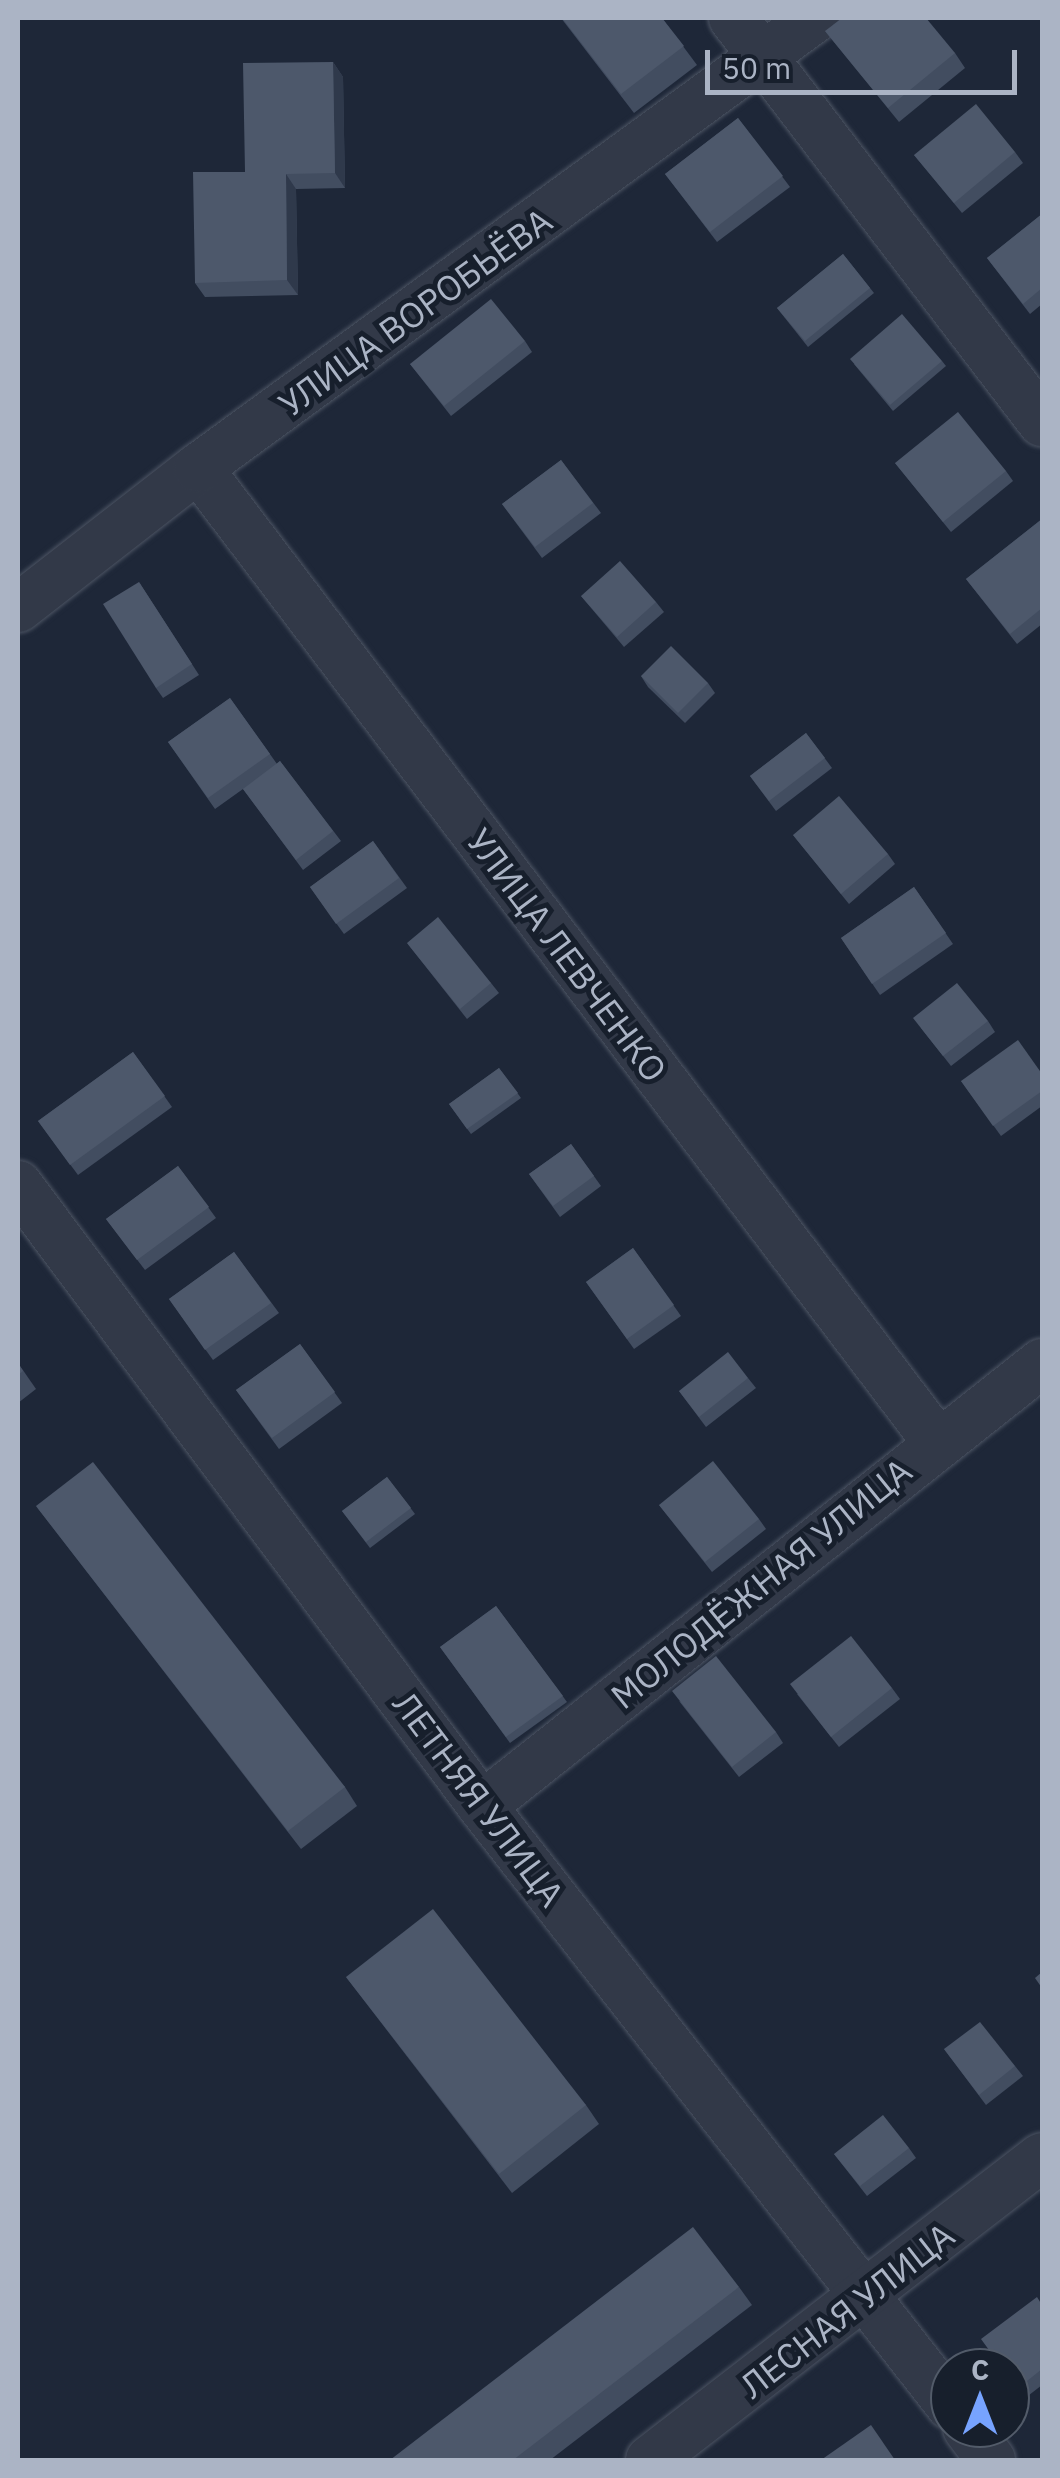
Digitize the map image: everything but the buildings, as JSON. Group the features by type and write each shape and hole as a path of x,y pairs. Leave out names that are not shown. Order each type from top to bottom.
{"street":[{"path":"733,18 762,62 1042,422"},
{"name":"УЛИЦА ВОРОБЬЁВА","path":"18,608 198,468 762,62 815,18"},
{"name":"УЛИЦА ЛЕВЧЕНКО","path":"198,468 937,1442"},
{"name":"ЛЕТНЯЯ УЛИЦА","path":"18,1185 482,1806 930,2378"},
{"name":"МОЛОДЁЖНАЯ УЛИЦА","path":"482,1806 937,1442 1042,1364"},
{"name":"ЛЕСНАЯ УЛИЦА","path":"650,2460 868,2296 1042,2158"}]}
